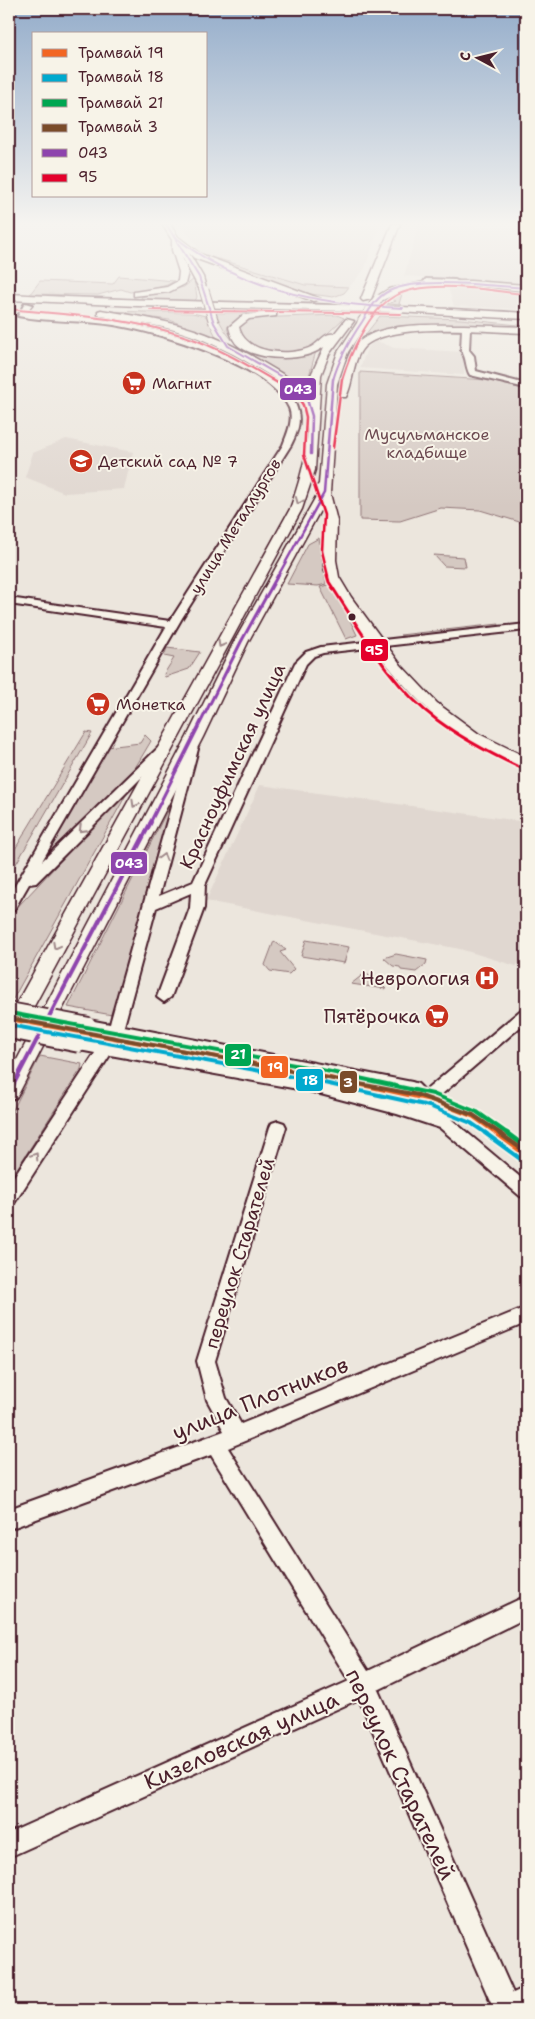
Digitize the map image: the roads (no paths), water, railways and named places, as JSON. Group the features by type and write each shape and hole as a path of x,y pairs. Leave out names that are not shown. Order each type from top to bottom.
{"main road":[{"path":"132,318 157,322 197,334 233,350 300,389 309,403 312,416"},
{"path":"213,318 233,350"},
{"path":"247,318 236,324 234,332 244,345 259,351 297,353 320,346 351,318"},
{"path":"9,1093 195,738 241,642 324,493 332,384 338,362 352,336 365,318"},
{"path":"490,318 526,321"},
{"name":"улица Металлургов","path":"9,1033 296,509 305,486 310,454 316,374 330,345 349,321"},
{"path":"330,418 337,409 357,351 367,339 377,334 394,330 466,328 526,330"},
{"path":"310,454 330,514 328,551 334,579 378,644 410,686 439,715 479,741 526,763"}],"street":[{"name":"улица Металлургов","path":"9,907 173,624 293,431 294,409 280,388 232,360 145,328 67,318"},
{"path":"466,328 465,350 470,356 470,370 473,373 526,386"},
{"path":"9,601 173,624"},
{"name":"Красноуфимская улица","path":"150,904 198,885 244,792 267,736 301,663 310,654 320,650 526,627"},
{"path":"9,1197 106,1049 119,1020 195,738"},
{"path":"16,894 167,746"},
{"path":"164,997 198,908 198,885"},
{"path":"9,1010 318,1068 412,1088 446,1124 526,1191"},
{"path":"411,1112 526,1014"},
{"path":"9,1033 311,1086 375,1101 446,1124"},
{"name":"переулок Старателей","path":"236,1435 217,1400 206,1361 278,1127"},
{"name":"улица Плотников","path":"9,1519 215,1444 526,1314"},
{"name":"переулок Старателей","path":"215,1444 364,1685 507,2010"},
{"name":"Кизеловская улица","path":"9,1844 364,1685 526,1607"},
{"path":"507,2010 526,2000"}],"tram line":[{"name":"21","path":"10,1013 317,1069 433,1094 477,1112 526,1147"},
{"name":"3","path":"10,1018 418,1095 473,1115 526,1152"},
{"name":"19","path":"9,1019 316,1075 431,1100 474,1117 526,1155"},
{"name":"18","path":"9,1025 315,1081 429,1106 471,1123 522,1160"}],"place":[{"name":"Магнит","path":"134,383"},
{"name":"Детский сад № 7","path":"81,461"},
{"name":"Монетка","path":"98,704"},
{"name":"Неврология","path":"487,978"},
{"name":"Пятёрочка","path":"437,1016"}],"park label":[{"name":"Мусульманское кладбище","path":"427,443"}]}
